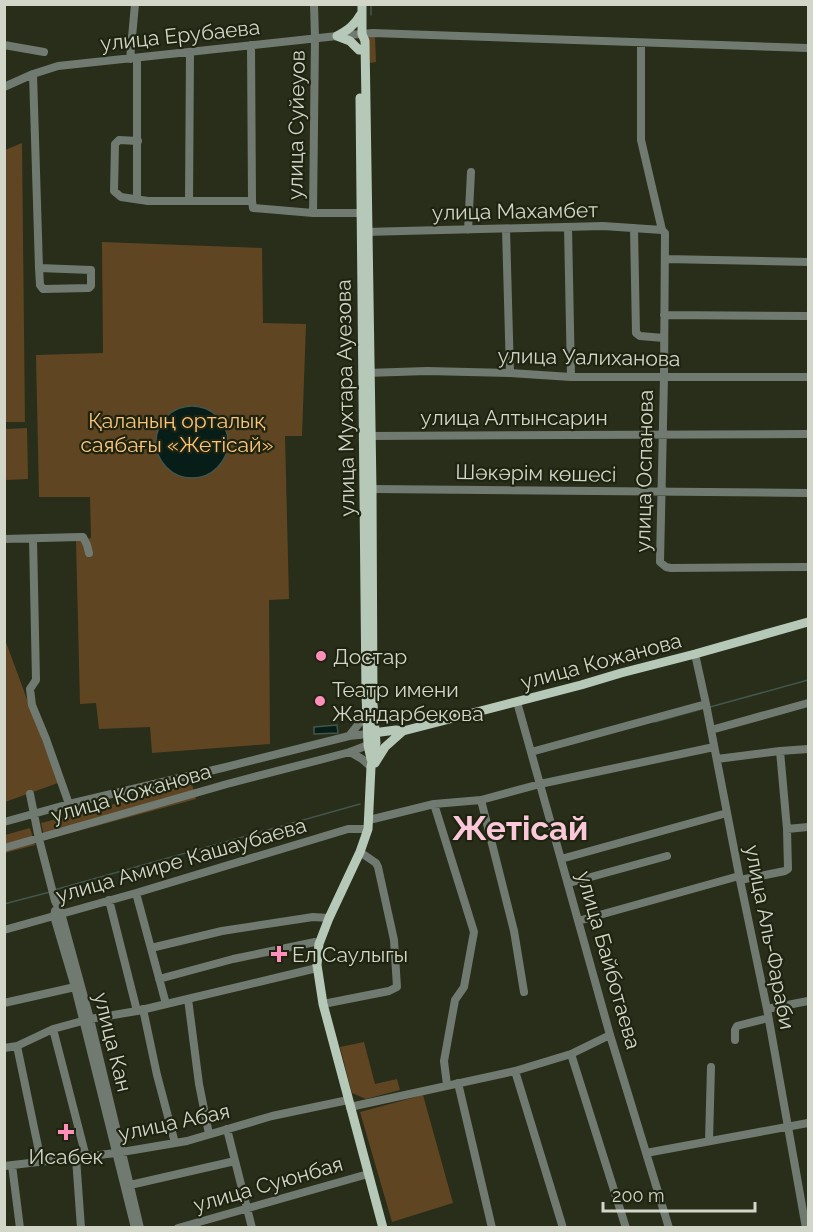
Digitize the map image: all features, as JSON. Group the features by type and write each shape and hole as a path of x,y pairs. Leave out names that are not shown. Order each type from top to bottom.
{"main road":[{"name":"улица Мухтара Ауезова","path":"362,8 362,34 359,50 365,232 372,765 369,824 360,852 319,944 317,968 323,1004 383,1227"},
{"path":"337,36 355,24 362,8"},
{"name":"улица Мухтара Ауезова","path":"362,34 365,41 364,213"},
{"path":"337,36 350,41 359,50"},
{"name":"улица Мухтара Ауезова","path":"367,436 372,489 371,713"},
{"name":"улица Кожанова","path":"372,739 581,685 808,621"},
{"path":"371,713 381,724 398,734 372,765"}],"street":[{"path":"135,4 137,199"},
{"name":"улица Суйеуов","path":"313,213 314,4"},
{"name":"улица Ерубаева","path":"4,87 58,66 362,34 808,48"},
{"name":"улица Оспанова","path":"641,43 641,140 662,230 665,233 660,562 666,567 808,567"},
{"path":"4,45 44,52"},
{"path":"251,45 253,205"},
{"path":"189,201 190,52"},
{"path":"33,74 39,268 40,285 43,289 89,288 91,286 91,270 39,268"},
{"path":"138,141 119,140 115,144 115,193 121,197 162,202 189,201 253,205 313,213 364,213"},
{"path":"468,230 471,172"},
{"name":"улица Махамбет","path":"365,232 603,226 662,230"},
{"path":"568,227 571,377"},
{"path":"507,228 510,373"},
{"path":"634,228 636,333 640,336 664,338"},
{"path":"665,259 808,262"},
{"path":"664,315 808,316"},
{"name":"улица Уалиханова","path":"366,374 427,371 571,377 808,377"},
{"name":"улица Алтынсарин","path":"367,436 808,434"},
{"name":"Шәкәрім көшесі","path":"372,489 808,494"},
{"path":"4,539 83,537 88,553"},
{"path":"33,538 36,680 30,689 32,705 69,804"},
{"name":"улица Аль-Фараби","path":"695,654 768,1014 806,1227"},
{"name":"улица Байботаева","path":"517,702 610,1035 669,1227"},
{"path":"711,730 808,703"},
{"path":"531,752 706,704"},
{"path":"350,736 361,721 371,713"},
{"name":"улица Кожанова","path":"4,822 350,736 372,739"},
{"name":"улица Кожанова","path":"4,848 227,784 350,752 372,739"},
{"name":"улица Амире Кашаубаева","path":"4,930 434,804 481,800 540,784 714,747"},
{"path":"717,759 808,749"},
{"path":"579,921 740,878 788,869 788,829 780,751"},
{"path":"350,752 372,765"},
{"path":"222,768 227,784"},
{"name":"улица Кан","path":"30,794 75,987 86,1020"},
{"path":"481,800 514,931 524,992"},
{"path":"434,804 474,932 464,987 455,1000 444,1061 447,1085"},
{"path":"561,859 727,813"},
{"path":"788,829 808,827"},
{"path":"323,1004 389,991 397,987 394,940 378,867 360,852"},
{"path":"568,883 667,856"},
{"path":"136,893 166,1004"},
{"path":"109,900 175,1143"},
{"name":"улица Кан","path":"58,915 119,1153 135,1227"},
{"path":"151,948 222,931 313,917 329,918"},
{"path":"159,979 245,957 315,942 319,944"},
{"path":"4,1048 17,1046 53,1029 86,1020 140,1010 317,968"},
{"path":"4,1004 75,987"},
{"path":"188,999 199,1084 209,1134"},
{"path":"735,1040 737,1026 768,1014 808,1003"},
{"path":"53,1029 86,1157"},
{"name":"улица Абая","path":"8,1165 119,1153 175,1143 272,1116 349,1104 515,1071 571,1054 610,1035"},
{"path":"17,1046 40,1161"},
{"path":"571,1054 626,1227"},
{"path":"709,1141 711,1067"},
{"path":"515,1071 563,1227"},
{"path":"458,1083 492,1227"},
{"path":"646,1153 808,1123"},
{"path":"227,1129 252,1227"},
{"name":"улица Кан","path":"119,1153 130,1185 140,1227"},
{"path":"76,1158 81,1227"},
{"path":"130,1185 236,1161"},
{"path":"8,1165 20,1227"},
{"name":"улица Суюнбая","path":"178,1227 368,1174"}],"green space":[{"path":"368,37 375,37 376,62 370,63"},
{"path":"22,143 25,422 5,422 5,150"},
{"name":"Қаланың орталық саябағы «Жетісай»","path":"102,242 262,248 263,323 306,324 302,436 285,436 289,599 269,600 270,744 152,753 150,727 99,729 96,703 80,704 76,541 91,538 90,497 39,497 36,355 103,353"},
{"path":"27,428 28,479 5,480 5,429"},
{"path":"4,637 58,783 5,802 4,802"},
{"path":"192,784 196,799 45,840 41,823"},
{"path":"30,828 35,845 5,853 5,835"},
{"path":"364,1042 375,1084 397,1079 400,1090 366,1099 352,1093 340,1047"},
{"path":"423,1095 453,1203 392,1222 360,1112"}],"water":[{"path":"192,406 206,409 218,416 225,428 228,442 225,456 218,468 206,475 192,478 178,475 166,468 159,456 156,442 159,428 166,416 178,409"},
{"path":"337,725 338,733 314,734 314,727"}],"waterway":[{"path":"371,4 371,15"},
{"path":"710,707 808,680"},
{"path":"655,722 702,709"},
{"path":"54,890 360,804"},
{"path":"4,904 50,892"}],"place":[{"name":"Достар","path":"321,656"},
{"name":"Театр имени Жандарбекова","path":"320,701"},
{"name":"Ел Саулыгы","path":"279,954"},
{"name":"Иcабек","path":"66,1132"}],"district":[{"name":"Жетісай","path":"520,828"}]}
